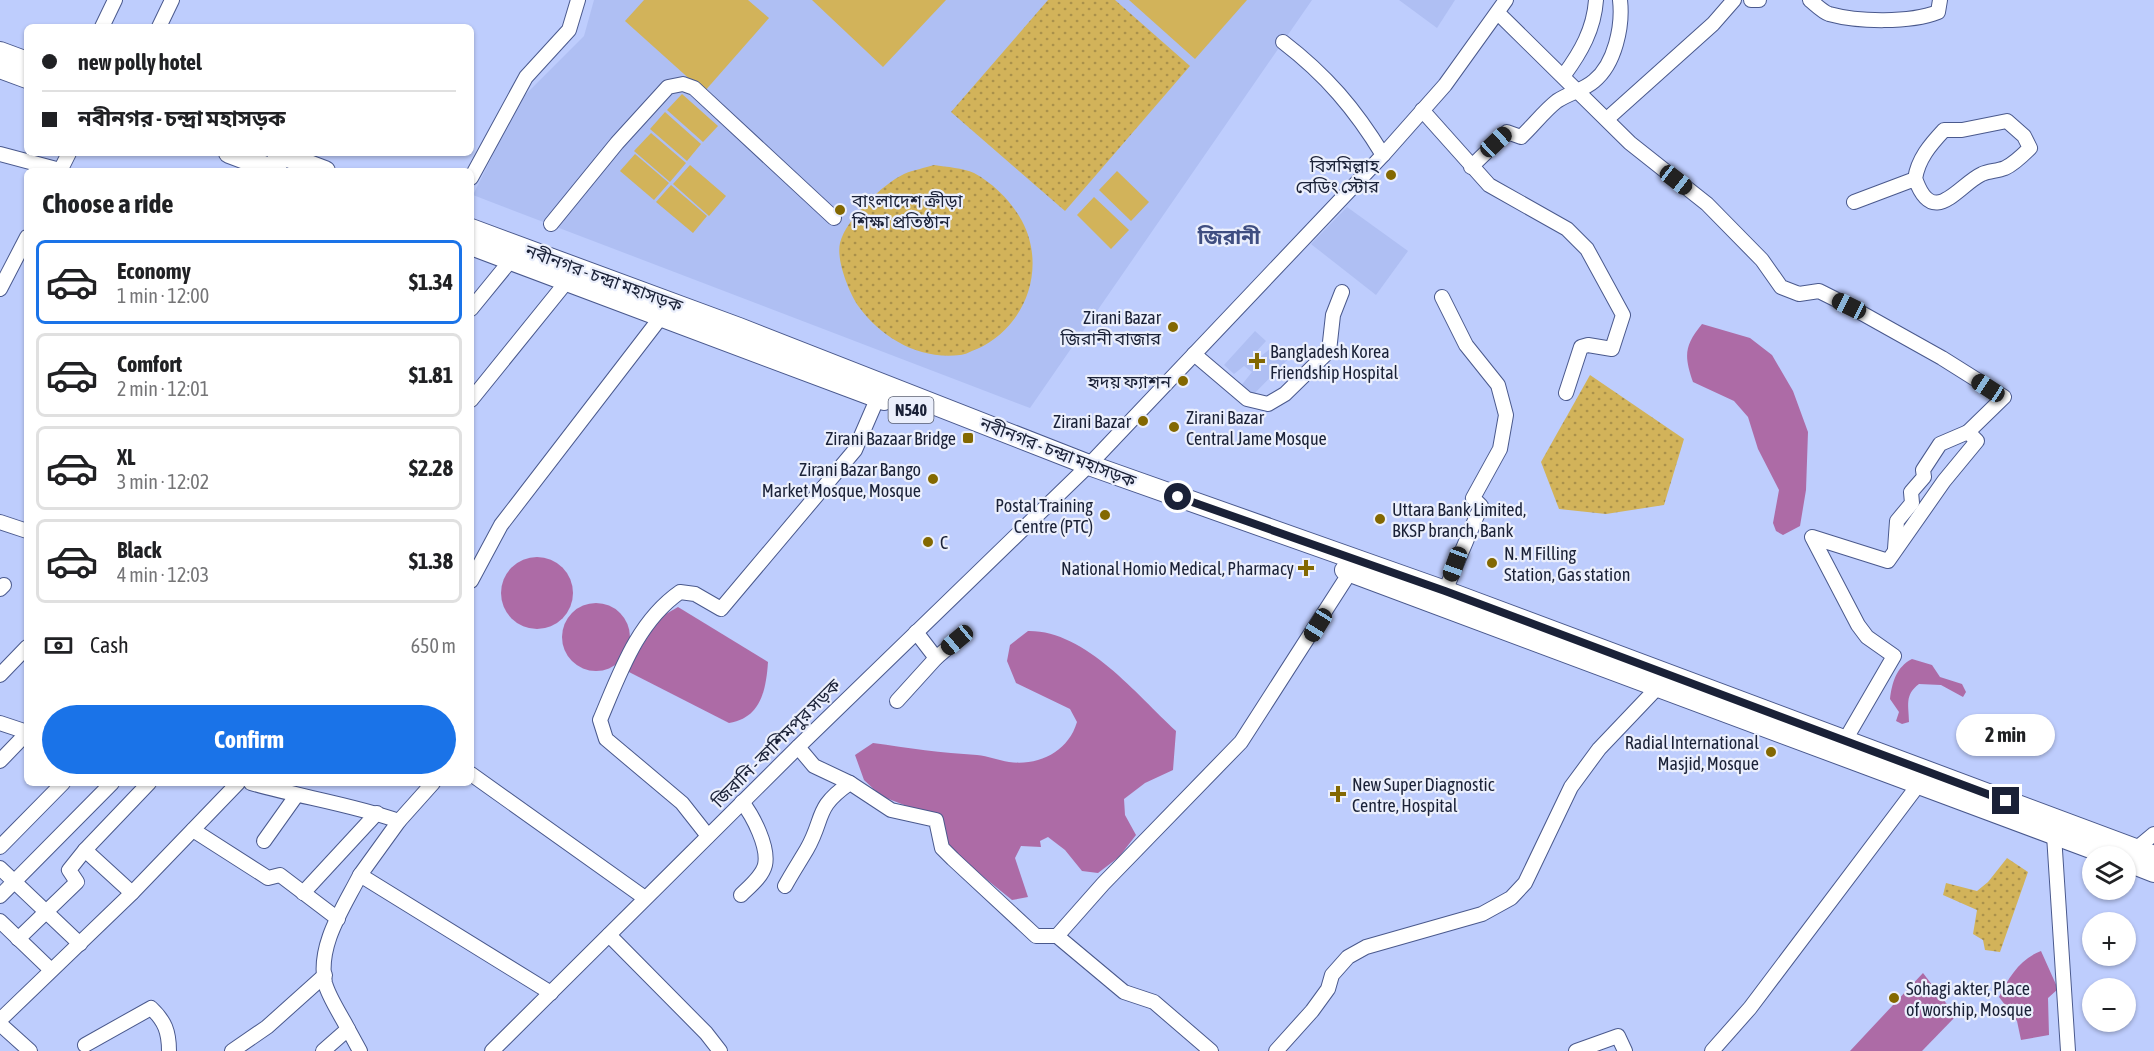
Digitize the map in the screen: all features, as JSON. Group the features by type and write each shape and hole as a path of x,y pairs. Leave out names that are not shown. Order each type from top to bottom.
{"highway":[{"path":"0,52 24,61"},
{"path":"0,68 24,77"},
{"path":"237,156 269,168"},
{"path":"285,156 317,168"},
{"name":"নবীনগর - চন্দ্রা মহাসড়ক","path":"474,230 739,328 1084,469"},
{"name":"নবীনগর - চন্দ্রা মহাসড়ক","path":"474,246 878,397 1354,567 1658,687 2084,846"},
{"name":"নবীনগর - চন্দ্রা মহাসড়ক","path":"1354,567 1445,591 1844,742 2138,855 2154,872"}],"street":[{"path":"103,24 115,0"},
{"path":"160,24 172,0"},
{"path":"474,172 526,77 568,30 578,0"},
{"name":"জিরানি - কাশিমপুর সড়ক","path":"492,1051 742,802 1084,469 1383,154 1445,85 1506,0"},
{"path":"1564,75 1586,41 1594,20 1596,0"},
{"path":"1471,167 1507,132 1521,138 1557,102 1594,82 1610,62 1620,26 1620,0"},
{"path":"1607,119 1649,83 1674,56 1713,24 1734,0"},
{"path":"1751,0 1759,0"},
{"path":"1810,0 1827,14 1882,19 1922,18 1938,12 1940,0"},
{"path":"1498,12 1630,143 1707,204 1762,260 1785,290 1799,294 1818,291 1849,306 1942,358 2004,398 1968,432 1940,444 1923,470 1923,477 1911,492 1912,503 1897,521 1895,550"},
{"path":"1283,42 1334,85 1366,126 1383,154"},
{"path":"551,224 617,143 668,87 683,84 694,88 834,218"},
{"path":"1422,110 1489,185 1567,229 1587,249 1623,315 1612,349 1581,346 1566,393"},
{"path":"2007,121 2024,136 2030,148 2006,168 1983,173 1945,201 1933,201 1925,196 1919,190 1915,178 1917,166 1930,145 1944,130 1962,130 2007,121"},
{"path":"0,154 49,168"},
{"path":"1854,202 1915,178"},
{"path":"0,289 24,243"},
{"path":"474,305 511,260"},
{"path":"474,396 567,280"},
{"path":"1194,354 1247,399 1268,404 1285,394 1329,351 1333,315 1342,292"},
{"path":"1442,297 1466,345 1498,385 1506,415 1500,449 1473,498 1481,506 1445,591"},
{"path":"474,575 501,525 661,317"},
{"path":"708,836 682,803 606,739 600,720 633,645 666,602 680,592 695,594 721,609 855,450 878,397"},
{"path":"1844,742 1894,656 1867,637 1858,625 1812,537 1888,561 1944,481 1977,441 1968,432"},
{"path":"0,522 24,530"},
{"path":"1058,936 1103,884 1241,742 1354,567"},
{"path":"915,632 936,658"},
{"path":"897,701 936,658 957,640"},
{"path":"0,675 24,650"},
{"path":"1276,1051 1312,1011 1328,989 1332,975 1347,957 1366,947 1459,918 1482,914 1511,898 1525,883 1571,787 1599,748 1658,687"},
{"path":"0,723 24,732"},
{"path":"0,761 24,736"},
{"path":"798,747 814,766 850,783 891,810 936,820 942,848 1036,936 1058,936 1124,992 1154,1002 1211,1051"},
{"path":"474,776 645,898"},
{"path":"785,886 808,848 819,815 828,801 850,783"},
{"path":"1712,1051 1750,1008 1919,784"},
{"path":"0,847 60,786"},
{"path":"0,896 109,786"},
{"path":"18,939 77,882 69,870 145,786"},
{"path":"30,1051 0,1022 132,893 235,786"},
{"path":"262,786 377,813 399,821"},
{"path":"360,1051 326,984 324,960 328,940 360,875 399,821 430,786"},
{"path":"264,841 296,795"},
{"path":"741,895 760,874 765,857 756,822 742,802"},
{"path":"303,893 377,813"},
{"path":"193,830 268,878 280,875 338,919"},
{"path":"2138,855 2154,834"},
{"path":"2054,835 2068,1051"},
{"path":"85,850 132,893"},
{"path":"0,868 80,944"},
{"path":"360,875 550,993"},
{"path":"0,921 51,970"},
{"path":"609,935 706,1033 720,1051"},
{"path":"232,1051 267,1027 325,975"},
{"path":"85,1045 151,1008 162,1019 169,1035 169,1051"},
{"path":"323,1051 348,1029"},
{"path":"1576,1051 1618,1036 1625,1051"}],"shaded area":[{"name":"বাংলাদেশ ক্রীড়া শিক্ষা প্রতিষ্ঠান","path":"594,0 1312,0 1030,408 474,195 520,100 584,36"},
{"path":"644,0 748,0 769,18 704,92 625,21"},
{"path":"812,0 946,0 883,67"},
{"path":"1048,0 1115,0 1190,66 1065,211 951,112"},
{"path":"1129,0 1247,0 1195,59"},
{"path":"1399,0 1455,0 1437,28"},
{"path":"682,94 718,126 703,142 667,110"},
{"path":"665,112 701,144 687,161 650,129"},
{"path":"651,133 686,163 670,182 634,151"},
{"path":"635,154 669,183 654,200 620,171"},
{"path":"690,165 726,196 709,216 673,184"},
{"path":"934,165 974,173 1001,194 1022,221 1029,239 1032,258 1032,276 1019,311 994,339 962,355 930,354 890,337 868,318 855,301 844,276 840,258 840,243 844,234 866,203 895,179 911,171"},
{"path":"1117,171 1149,202 1131,221 1099,190"},
{"path":"671,185 707,216 693,233 656,202"},
{"path":"1094,197 1129,230 1111,249 1077,215"},
{"path":"1347,207 1408,251 1376,295 1311,244"},
{"path":"1702,324 1750,338 1772,355 1793,391 1808,432 1806,490 1800,526 1783,535 1776,531 1773,523 1779,490 1758,449 1748,417 1734,401 1693,382 1687,352"},
{"name":"Bangladesh Korea Friendship Hospital","path":"1255,331 1266,341 1255,353 1260,357 1276,344 1290,357 1251,397 1240,387 1252,372 1244,366 1234,374 1224,365"},
{"path":"1590,375 1684,439 1664,505 1606,514 1559,509 1541,462"},
{"path":"530,557 544,557 563,567 573,586 573,600 563,619 544,629 530,629 511,619 501,600 501,586 511,567"},
{"path":"589,603 603,603 615,608 625,618 630,637 625,656 615,666 603,671 589,671 577,666 567,656 562,644 562,630 567,618 577,608"},
{"path":"678,607 768,662 766,683 760,701 755,709 740,720 729,723 627,671 659,618"},
{"path":"1028,631 1049,633 1089,652 1127,683 1176,731 1173,770 1145,783 1124,799 1125,815 1136,835 1119,857 1098,873 1082,871 1065,850 1048,837 1040,841 1041,847 1021,846 1015,858 1028,897 1012,900 949,849 940,819 881,796 864,780 855,755 873,743 1020,763 1051,755 1067,741 1077,722 1070,709 1016,683 1007,661 1010,645"},
{"path":"1912,659 1932,665 1940,677 1962,684 1966,692 1963,697 1941,685 1919,684 1909,697 1909,722 1902,724 1896,721 1899,712 1890,699 1899,671"},
{"path":"2007,858 2028,872 2000,952 1985,950 1983,940 1973,934 1977,910 1943,895 1946,883 1977,891 1988,882"},
{"path":"2041,951 2058,989 2048,998 2049,1035 2021,1040 2017,1021 1999,997 2016,969"},
{"path":"1923,973 1956,1016 1922,1051 1850,1051"}],"place":[{"name":"বিসমিল্লাহ বেডিং স্টোর","path":"1391,175"},
{"name":"বাংলাদেশ ক্রীড়া শিক্ষা প্রতিষ্ঠান","path":"840,210"},
{"name":"Zirani Bazar জিরানী বাজার","path":"1173,327"},
{"name":"Bangladesh Korea Friendship Hospital","path":"1257,361"},
{"name":"হৃদয় ফ্যাশন","path":"1183,381"},
{"name":"Zirani Bazar","path":"1143,421"},
{"name":"Zirani Bazar Central Jame Mosque","path":"1174,427"},
{"name":"Zirani Bazaar Bridge","path":"968,438"},
{"name":"Zirani Bazar Bango Market Mosque, Mosque","path":"933,479"},
{"name":"Postal Training Centre (PTC)","path":"1105,515"},
{"name":"Uttara Bank Limited, BKSP branch, Bank","path":"1380,519"},
{"name":"C","path":"928,542"},
{"name":"N. M Filling Station, Gas station","path":"1492,563"},
{"name":"National Homio Medical, Pharmacy","path":"1306,568"},
{"name":"Radial International Masjid, Mosque","path":"1771,752"},
{"name":"New Super Diagnostic Centre, Hospital","path":"1338,794"},
{"name":"Sohagi akter, Place of worship, Mosque","path":"1894,998"}],"district":[{"name":"জিরানী","path":"1229,236"}],"route":[{"path":"1178,497 1357,562 1445,591 2006,801"}]}
